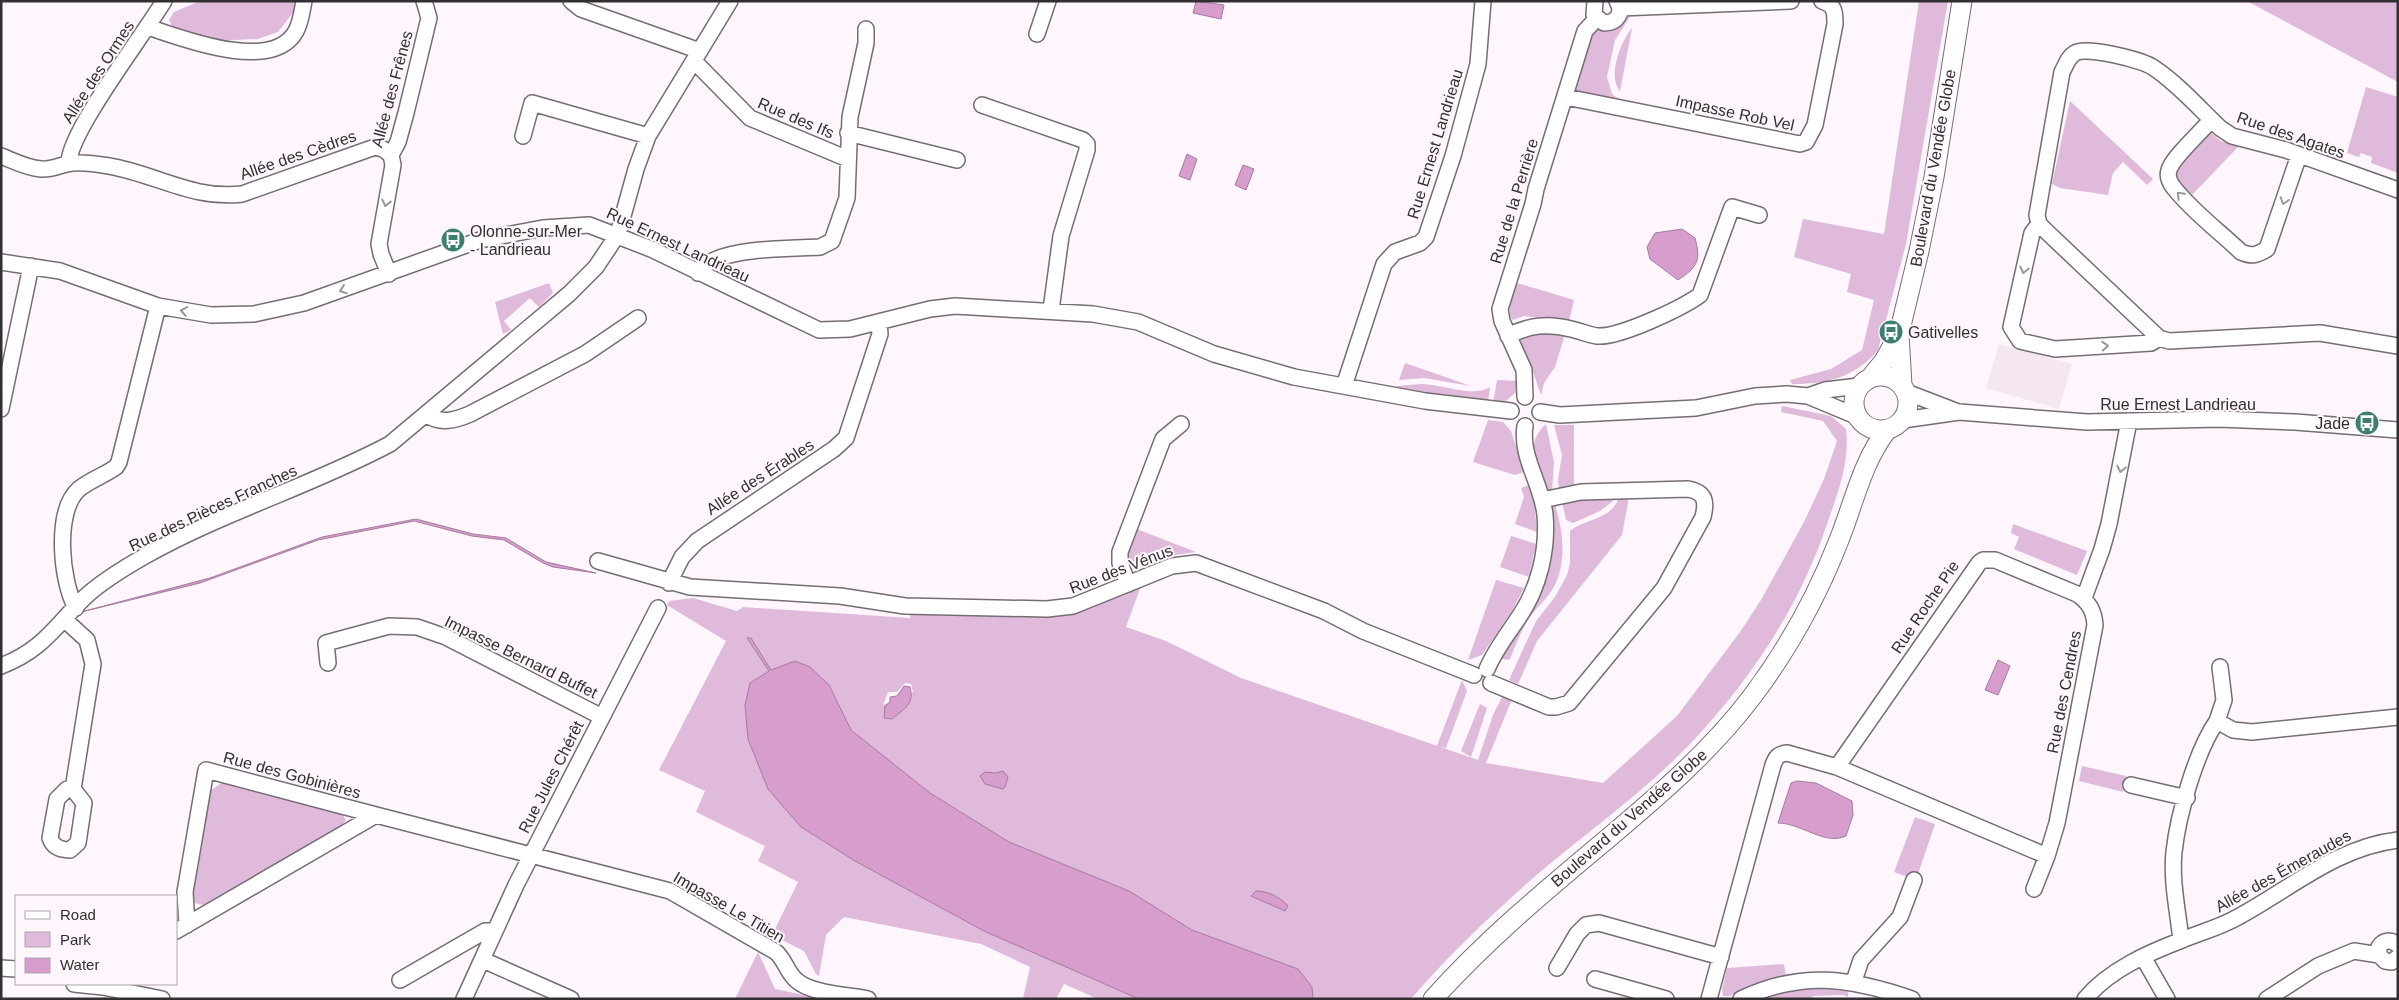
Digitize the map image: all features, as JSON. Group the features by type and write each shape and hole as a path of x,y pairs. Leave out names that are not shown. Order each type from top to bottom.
{"main road":[{"name":"Boulevard du Vendée Globe","path":"1904,388 1899,334 1927,214 1962,1"},
{"name":"Boulevard du Vendée Globe","path":"1865,382 1899,334"},
{"path":"1888,376 1904,388 1908,411 1903,420 1896,426 1887,430 1877,431 1868,428 1858,418 1853,406 1854,396 1865,382 1888,376"},
{"name":"Boulevard du Vendée Globe","path":"1858,418 1859,480"},
{"name":"Boulevard du Vendée Globe","path":"1433,999 1497,933 1684,773 1738,715 1776,664 1812,601 1840,537 1859,480 1876,445 1887,430"}],"street":[{"name":"Allée des Ormes","path":"69,164 69,154 75,140 110,82 164,1"},
{"path":"148,27 211,48 258,50 275,47 296,32 304,1"},
{"name":"Allée des Frênes","path":"389,274 380,254 379,244 394,165 391,155 398,142 429,18 424,1"},
{"path":"571,1 581,9 697,56"},
{"name":"Rue des Pièces Franches","path":"1,666 29,654 65,620 85,597 111,577 145,556 215,522 362,459 390,444 570,294 596,266 618,234 636,169 648,136 730,1"},
{"path":"1037,34 1048,1"},
{"name":"Rue Ernest Landrieau","path":"1344,386 1384,264 1395,252 1420,243 1426,236 1453,156 1478,64 1483,1"},
{"path":"1595,1 1593,10 1596,19 1604,23 1612,22 1618,16 1619,5 1791,1"},
{"name":"Impasse Rob Vel","path":"1566,97 1800,144 1806,142 1815,125 1835,24 1835,12 1832,6 1822,1"},
{"name":"Rue de la Perrière","path":"1525,397 1524,370 1500,314 1500,304 1585,31 1596,19"},
{"path":"698,273 702,267 732,254 827,245 835,234 847,198 848,133 866,29"},
{"name":"Rue des Agates","path":"2398,190 2299,155 2232,136 2211,120 2153,67 2130,59 2089,51 2076,52 2068,60 2062,72 2037,215 2040,224 2032,234 2011,327 2020,341 2055,349 2151,344 2159,338 2170,341 2320,334 2398,346"},
{"name":"Rue des Ifs","path":"697,56 750,118 848,159"},
{"path":"523,136 532,103 648,136"},
{"path":"982,105 1084,140 1087,144 1087,150 1061,236 1051,310"},
{"path":"2211,120 2175,161 2169,170 2169,178 2173,187 2186,201 2241,252 2250,256 2267,249 2299,155"},
{"path":"848,133 957,160"},
{"name":"Allée des Cèdres","path":"1,156 22,165 42,169 69,164 108,166 158,178 195,192 225,196 242,194 375,147 383,148 391,155"},
{"path":"1508,336 1533,326 1565,328 1599,337 1635,328 1700,295 1732,207 1759,215"},
{"path":"2040,224 2159,338"},
{"name":"Rue Ernest Landrieau","path":"1,262 60,272 158,306 212,315 254,314 304,303 389,274 458,246 543,228 589,225 618,234 818,330 837,331 879,323 930,309 955,306 1051,310 1093,314 1138,322 1236,362 1294,377 1425,401 1511,411"},
{"path":"1,409 31,266"},
{"path":"76,608 70,597 66,581 62,549 62,539 70,501 80,489 116,467 119,462 158,306"},
{"path":"426,414 441,420 455,420 470,414 586,354 638,318"},
{"name":"Allée des Érables","path":"670,583 682,557 697,541 831,451 846,438 880,334 879,323"},
{"path":"1808,396 1825,390 1865,382"},
{"name":"Rue Ernest Landrieau","path":"1904,388 1959,412"},
{"path":"1540,412 1560,414 1643,412 1714,406 1774,394 1808,396 1858,418"},
{"path":"1525,397 1535,401 1540,412 1535,422 1525,426 1514,421 1511,411 1516,401 1525,397"},
{"name":"Rue Ernest Landrieau","path":"1903,420 1959,412 2087,422 2219,418 2398,430"},
{"path":"2084,598 2102,549 2129,432 2129,421"},
{"path":"1128,584 1120,563 1120,552 1163,440 1181,424"},
{"path":"1486,671 1528,603 1544,553 1546,531 1542,500 1524,445 1525,426"},
{"name":"Rue des Vénus","path":"670,583 690,587 758,593 840,596 905,606 1047,609 1073,606 1178,564 1196,563 1207,565 1324,611 1363,630 1486,671 1549,707 1562,706 1569,703 1664,588 1703,517 1706,506 1704,497 1698,491 1688,489 1573,493 1542,500"},
{"name":"Rue Roche Pie","path":"1837,767 1978,563 1984,560 1994,560 2084,598"},
{"path":"598,561 670,583"},
{"name":"Rue des Cendres","path":"2034,889 2057,823 2095,625 2092,609 2084,598"},
{"name":"Rue Jules Chérêt","path":"464,999 531,855 658,608"},
{"path":"65,620 87,640 93,664 73,789"},
{"name":"Impasse Bernard Buffet","path":"328,663 326,643 380,627 401,626 417,628 446,637 602,717"},
{"path":"2180,940 2174,852 2202,748 2217,722 2224,700 2220,667"},
{"path":"2217,722 2233,730 2252,732 2398,717"},
{"path":"1709,999 1773,764 1776,757 1781,754 1787,753 1837,767 2047,856"},
{"name":"Rue des Gobinières","path":"182,928 185,892 206,770 531,855"},
{"path":"2131,785 2187,798"},
{"name":"Rue des Gobinières","path":"182,928 376,815"},
{"name":"Allée des Émeraudes","path":"2085,999 2121,969 2143,957 2180,940 2238,918 2309,874 2344,855 2373,844 2398,840"},
{"name":"Impasse Le Titien","path":"531,855 676,894 729,927 776,952 792,976 802,984 816,990 868,999"},
{"path":"1854,982 1861,960 1900,917 1914,880"},
{"path":"1558,968 1577,934 1586,925 1600,923 1721,957"},
{"path":"400,980 484,931 495,930"},
{"path":"2379,956 2379,948 2384,942 2389,940 2398,945"},
{"path":"2266,999 2318,966 2354,951 2379,956 2385,961 2392,962 2398,957"},
{"path":"2143,957 2167,999"},
{"path":"483,960 571,999"},
{"path":"1,968 15,969"},
{"path":"1595,979 1666,999"},
{"path":"1741,999 1772,986 1795,981 1826,979 1854,982 1912,999"},
{"path":"80,985 162,999"}],"shaded area":[{"path":"1999,344 2072,364 2059,409 1986,388"}],"green space":[{"path":"200,1 297,1 295,10 278,32 258,39 212,41 174,30 169,20 174,12"},
{"path":"1919,1 1948,1 1906,244 1878,350 1869,360 1850,373 1828,381 1792,384 1790,380 1831,369 1862,350 1874,300 1847,292 1851,274 1794,257 1803,219 1884,234"},
{"path":"2247,1 2398,1 2398,82"},
{"path":"1627,15 1631,15 1615,40 1607,77 1612,94 1624,103 1575,92 1591,40 1589,36 1594,30 1616,24"},
{"path":"1632,28 1620,91 1616,85 1615,68 1620,50"},
{"path":"2366,87 2398,97 2398,173 2371,163 2372,157 2361,153 2359,157 2347,153"},
{"path":"2070,101 2153,179 2147,185 2123,162 2113,173 2108,195 2060,188 2052,184"},
{"path":"2207,130 2221,141 2239,146 2192,195 2174,177 2176,165"},
{"path":"549,283 553,293 539,307 530,298 504,321 511,330 503,334 495,302"},
{"path":"1517,283 1574,300 1569,321 1524,316 1513,320 1510,316 1510,306"},
{"path":"1524,334 1565,334 1555,367 1544,383 1541,395 1533,372 1529,372 1523,358 1520,343"},
{"path":"1405,363 1471,386 1424,378 1399,380"},
{"path":"1497,380 1518,381 1515,393 1502,404 1493,403"},
{"path":"1421,384 1466,391 1483,390 1490,387 1488,402 1395,391 1397,386"},
{"path":"1782,406 1831,416 1846,429 1847,442 1845,466 1839,489 1816,554 1788,613 1771,641 1733,695 1672,762 1501,907 1454,952 1411,999 1098,999 1064,984 1056,999 1023,999 1030,967 981,944 844,917 826,935 819,976 816,974 804,951 772,935 798,882 758,861 765,846 696,812 705,791 659,770 726,641 667,605 669,601 693,598 737,611 743,607 910,618 911,612 1068,615 1141,586 1126,627 1166,641 1241,678 1478,760 1493,715 1503,695 1512,699 1486,763 1603,783 1677,716 1740,632 1761,600 1804,522 1824,479 1837,441 1823,421 1781,412","holes":["905,683 911,684 913,692 883,705 888,692 897,692"]},
{"path":"1488,420 1503,422 1511,431 1524,472 1515,475 1473,462"},
{"path":"1546,424 1554,462 1552,492 1547,490 1534,456 1535,440"},
{"path":"1554,425 1574,425 1574,486 1559,490 1558,479 1562,455"},
{"path":"1529,485 1534,499 1537,532 1515,524 1524,497 1521,488"},
{"path":"1612,496 1613,501 1600,511 1573,523 1566,520 1562,501"},
{"path":"1627,496 1628,503 1622,535 1537,641 1518,684 1509,680 1536,621 1555,597 1567,575 1570,563 1570,531 1605,514 1616,505 1619,497"},
{"path":"1551,504 1555,504 1563,547 1557,580 1550,594 1527,622 1510,659 1499,658 1526,615"},
{"path":"2013,524 2087,551 2077,575 2014,549 2019,537 2011,533"},
{"path":"1134,528 1196,552 1162,557 1133,568 1130,561 1127,563 1125,555"},
{"path":"1511,536 1536,544 1529,577 1500,567"},
{"path":"1496,580 1524,588 1512,611 1482,655 1468,660"},
{"path":"1462,680 1467,691 1446,748 1437,746"},
{"path":"1480,704 1487,708 1471,757 1461,751"},
{"path":"2082,766 2126,776 2123,792 2079,781"},
{"path":"226,780 311,802 321,809 343,815 346,820 339,827 304,850 256,877 204,905 194,903 188,894 208,792"},
{"path":"1915,817 1935,824 1916,880 1894,872"},
{"path":"758,952 775,989 814,997 813,999 735,999"},
{"path":"1784,964 1786,976 1748,986 1730,996 1723,996 1722,990 1727,968"},
{"path":"1849,985 1848,997 1843,995 1813,996 1812,999 1757,999 1792,987"}],"water":[{"path":"1196,1 1224,5 1221,19 1193,13"},
{"path":"1187,154 1197,159 1190,180 1179,176"},
{"path":"1243,165 1254,169 1246,190 1235,185"},
{"path":"1682,229 1695,238 1698,258 1694,267 1678,280 1650,259 1647,247 1655,233"},
{"path":"416,519 473,534 506,538 546,562 596,573 553,567 504,540 472,536 414,521 318,540 200,583 81,612 210,578 322,537"},
{"path":"747,638 751,638 771,670 795,661 810,667 829,685 851,730 930,793 1009,842 1129,891 1192,930 1298,969 1312,987 1313,999 1139,999 984,931 855,861 801,827 768,789 748,739 745,705 750,683 769,671"},
{"path":"1998,660 2010,666 1998,695 1985,690"},
{"path":"904,686 910,687 910,702 892,719 884,718 885,706 890,702 890,697 897,696"},
{"path":"1003,771 1008,777 1003,789 985,784 980,776 985,772 996,773"},
{"path":"1797,781 1816,783 1852,801 1853,815 1846,836 1830,838 1795,826 1778,823 1791,783"},
{"path":"1256,891 1274,895 1288,906 1285,911 1251,896"}],"place":[{"name":"Olonne-sur-Mer - Landrieau","path":"453,240"},
{"name":"Gativelles","path":"1891,332"},
{"name":"Jade","path":"2367,423"}]}
